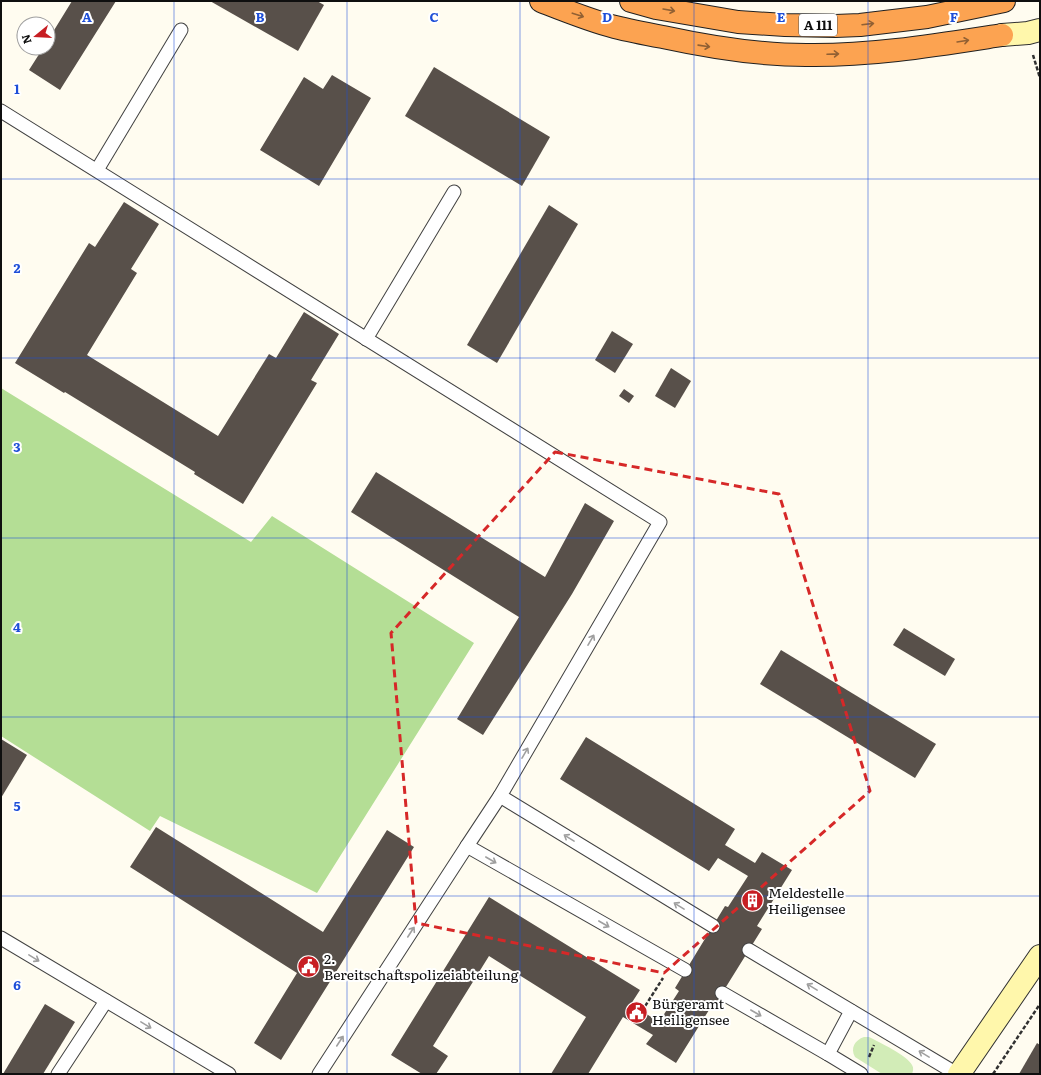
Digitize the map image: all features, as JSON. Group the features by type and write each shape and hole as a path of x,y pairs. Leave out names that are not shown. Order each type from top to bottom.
{"highway":[{"path":"541,1 614,26 700,45 759,52 806,55 864,53 1002,35"},
{"name":"A 111","path":"631,1 656,8 738,22 835,26 860,25 927,17 1004,1"}],"main road":[{"path":"1002,35 1028,33 1040,30"},
{"path":"958,1074 1040,956"}],"lane":[{"path":"97,170 181,30"},
{"path":"1,111 660,522 500,796 319,1074"},
{"path":"366,339 454,192"},
{"path":"500,796 713,926"},
{"path":"467,846 685,970"},
{"path":"1,938 229,1074"},
{"path":"749,950 958,1074"},
{"path":"722,993 861,1074"},
{"path":"58,1074 106,1001"},
{"path":"828,1054 851,1011"}],"path":[{"path":"642,1011 664,974"},
{"path":"993,1074 1040,1004"},
{"path":"867,1061 882,1029"}],"highlighted area":[{"path":"555,452 779,494 870,791 664,973 416,923 391,633"}],"green space":[{"path":"1,388 251,542 272,516 474,643 317,893 160,816 150,831 1,736"},
{"path":"864,1037 874,1039 909,1061 913,1066 912,1074 882,1074 855,1057 853,1050 854,1045 858,1040"}],"building":[{"path":"72,1 116,1 60,90 29,70 38,56 56,56 56,27"},
{"path":"210,1 317,1 324,5 298,51"},
{"path":"434,67 550,137 522,186 405,116"},
{"path":"332,75 371,98 319,186 260,150 304,77 323,89"},
{"path":"124,202 159,224 131,269 137,273 87,355 218,436 269,354 276,358 304,312 339,334 311,380 317,383 243,504 194,474 195,472 15,363 89,243 95,247"},
{"path":"549,205 578,224 497,363 467,345"},
{"path":"612,331 633,344 615,373 595,360"},
{"path":"671,368 691,381 675,408 655,396"},
{"path":"624,389 634,396 629,403 619,396"},
{"path":"376,472 545,577 585,503 614,521 572,594 483,735 457,719 519,617 351,512"},
{"path":"904,628 955,659 945,676 893,645"},
{"path":"781,650 936,744 915,778 760,684"},
{"name":"Meldestelle Heiligensee","path":"586,737 735,829 725,845 755,863 762,852 792,870 757,926 762,929 711,1011 709,1010 676,1063 646,1044 653,1035 623,1017 588,1074 551,1074 586,1017 489,956 433,1046 448,1056 436,1074 422,1074 391,1055 489,897 640,990 631,1004 659,1022 679,991 675,988 725,906 728,907 748,876 718,858 709,871 560,779"},
{"path":"1,739 27,755 1,798"},
{"path":"156,827 323,932 387,830 414,847 281,1060 254,1043 297,973 130,867"},
{"path":"45,1004 75,1022 43,1074 3,1074"},
{"path":"1037,1043 1040,1045 1040,1074 1019,1074"}],"place":[{"name":"Meldestelle Heiligensee","path":"753,901"},
{"name":"2. Bereitschaftspolizeiabteilung","path":"309,967"},
{"name":"Bürgeramt Heiligensee","path":"637,1012"}]}
